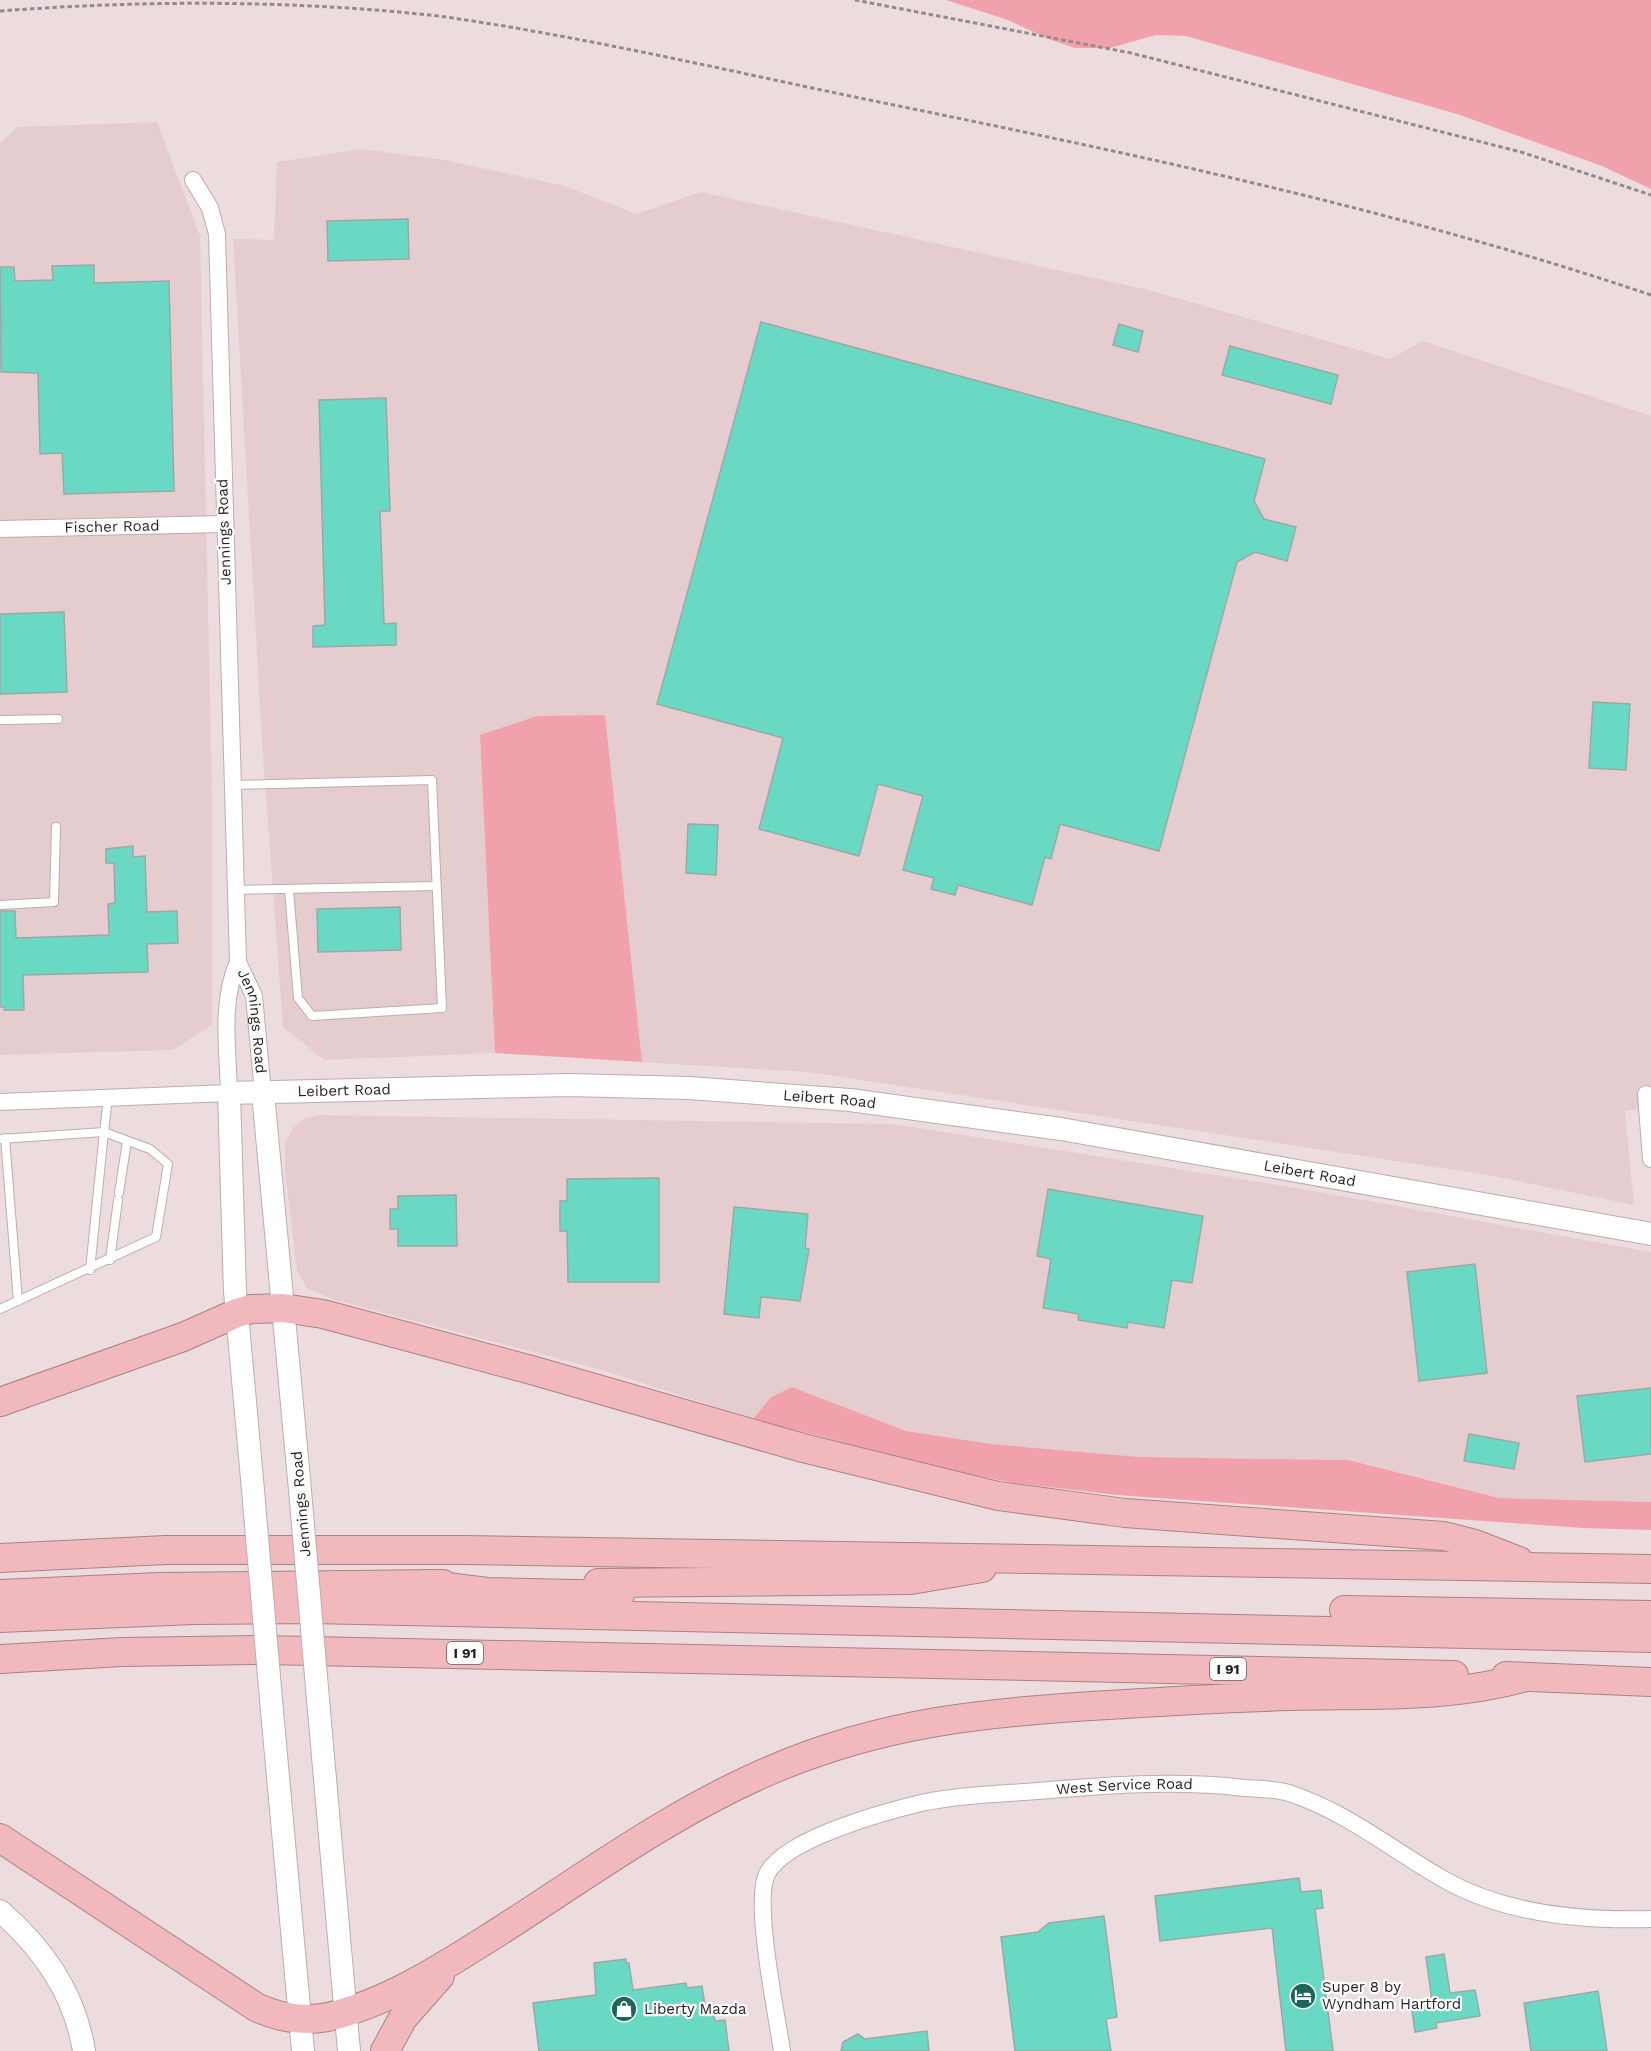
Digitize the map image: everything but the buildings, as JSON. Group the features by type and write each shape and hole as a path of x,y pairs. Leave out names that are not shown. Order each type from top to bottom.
{"highway":[{"path":"0,1402 183,1337 237,1312 250,1309 283,1308 308,1311 379,1329 792,1445 964,1489 1125,1513 1444,1536 1482,1546 1535,1567"},
{"path":"0,1558 155,1551 312,1549 1025,1557 1651,1569"},
{"path":"0,1594 159,1587 911,1580 960,1573 1025,1557"},
{"path":"424,1584 487,1592 1651,1616"},
{"path":"0,1618 195,1610 310,1609 1651,1638"},
{"name":"I 91","path":"0,1659 122,1652 327,1651 1526,1677 1651,1682"},
{"path":"0,1839 256,2007 278,2016 300,2019 345,2012 396,1990 464,1953 690,1810 769,1771 862,1737 947,1718 1010,1711 1272,1697 1457,1693 1526,1677"},
{"path":"385,2051 412,2006 464,1953"}],"street":[{"name":"Jennings Road","path":"193,180 210,208 217,234 231,785 238,962 227,1000 237,1312 303,2051"},
{"name":"Fischer Road","path":"0,529 224,524"},
{"name":"Jennings Road","path":"238,962 254,996 349,2051"},
{"name":"Leibert Road","path":"0,1102 263,1093 624,1086 861,1101 1061,1129 1651,1234"},
{"path":"1646,1094 1651,1159"},
{"name":"West Service Road","path":"782,2051 763,1913 763,1887 772,1866 792,1850 850,1823 922,1803 963,1796 1112,1785 1198,1783 1286,1792 1335,1811 1447,1881 1508,1905 1599,1920 1651,1919"},
{"path":"0,1911 31,1940 58,1978 76,2017 84,2051"}],"lane":[{"path":"0,720 58,719"},
{"path":"231,785 432,780 442,1008 312,1016 298,998 289,890"},
{"path":"0,905 54,902 56,826"},
{"path":"235,890 436,886"},
{"path":"90,1270 108,1098"},
{"path":"0,1309 90,1270 156,1237 168,1164 150,1149 104,1132 3,1139 18,1301"},
{"path":"110,1260 127,1141"}],"path":[{"path":"855,0 1131,53 1521,152 1651,195"},
{"path":"0,11 90,2 237,1 323,4 439,16 592,43 1000,127 1324,198 1546,261 1651,295"}],"shaded area":[{"path":"946,0 1651,0 1651,189 1602,166 1460,115 1186,36 1156,35 1110,48 1075,48 1051,40 1008,20"},
{"path":"157,122 200,236 212,793 212,1025 173,1050 0,1055 0,143 18,127"},
{"path":"361,149 445,160 565,186 636,214 701,192 1149,290 1390,359 1423,341 1651,416 1651,1108 1625,1111 1634,1205 1488,1175 808,1072 639,1062 480,735 495,1053 324,1060 283,1027 262,742 233,239 274,240 277,162"},
{"path":"605,715 642,1062 495,1053 480,735 537,716"},
{"path":"319,1115 894,1124 1297,1188 1651,1252 1651,1502 1499,1498 1348,1460 1139,1457 991,1444 906,1431 792,1387 771,1397 753,1419 602,1370 335,1300 307,1288 297,1271 285,1170 285,1143 293,1128 305,1118"},
{"path":"792,1387 906,1431 991,1444 1139,1457 1348,1460 1499,1498 1651,1502 1651,1530 1583,1528 1117,1495 1013,1483 941,1468 753,1419 771,1397"}],"place":[{"name":"Super 8 by Wyndham Hartford","path":"1303,1996"},
{"name":"Liberty Mazda","path":"624,2009"}]}
